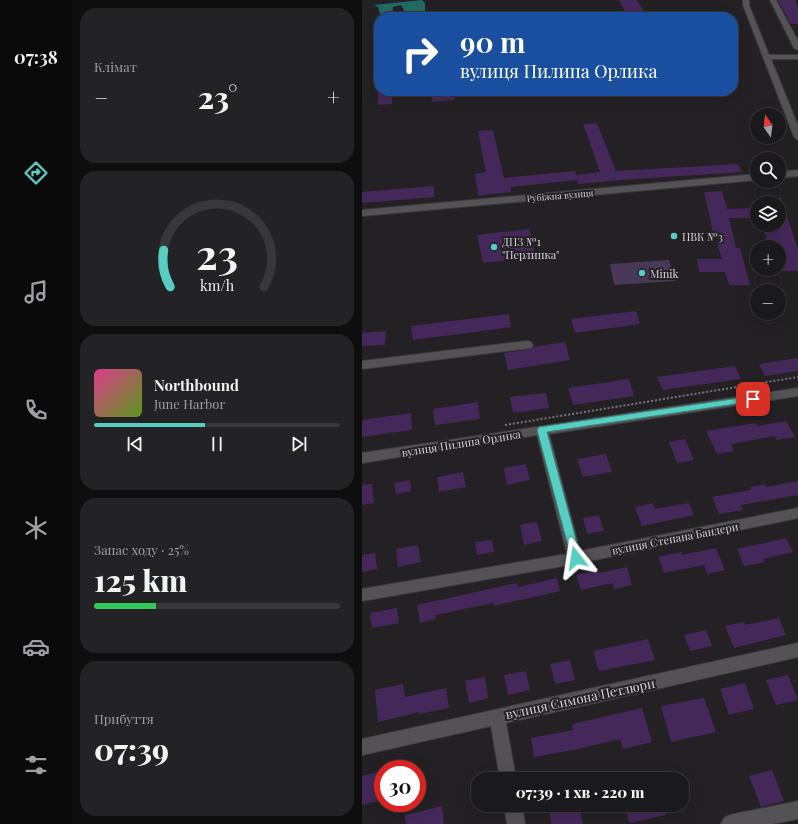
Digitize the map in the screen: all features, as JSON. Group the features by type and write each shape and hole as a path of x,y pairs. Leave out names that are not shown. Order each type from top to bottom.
{"street":[{"path":"746,0 746,5 768,57 798,137"},
{"path":"773,0 798,48"},
{"path":"787,26 798,27"},
{"path":"768,57 798,57"},
{"path":"786,174 798,173"},
{"name":"Рубіжна вулиця","path":"362,213 750,178"},
{"path":"362,365 527,344"},
{"name":"вулиця Пилипа Орлика","path":"362,458 798,392"},
{"path":"542,430 576,558"},
{"name":"вулиця Степана Бандери","path":"362,595 576,558 798,513"},
{"name":"вулиця Симона Петлюри","path":"362,747 798,650"},
{"path":"497,716 507,772"},
{"path":"730,824 798,810"},
{"path":"514,812 516,824"}],"path":[{"path":"502,425 798,377"}],"shaded area":[{"path":"422,0 425,3 425,12 405,12 401,5 393,7 392,12 380,12 378,7 374,5"},
{"name":"Minik","path":"669,260 675,281 614,285 610,264"}],"building":[{"path":"619,0 637,0 644,12 625,12"},
{"path":"778,0 795,0 798,7 798,24 791,24"},
{"path":"378,96 392,96 392,104 378,105"},
{"path":"431,96 455,96 455,100 432,102"},
{"path":"597,123 616,171 738,164 742,172 578,184 577,180 510,187 511,192 478,196 475,174 486,172 478,131 493,130 504,178 575,171 576,175 600,172 583,124"},
{"path":"434,186 434,197 362,203 362,192"},
{"path":"722,191 727,209 750,208 750,218 729,218 736,248 740,248 750,285 729,285 725,272 699,272 697,259 722,259 713,232 704,192"},
{"path":"786,213 798,250 798,271 786,271 786,240 767,240 764,232 786,232"},
{"path":"529,229 536,257 483,263 477,235"},
{"path":"636,311 640,324 575,333 571,319"},
{"path":"509,314 511,327 413,340 411,326"},
{"path":"386,331 385,345 362,346 362,333"},
{"path":"565,342 570,360 508,370 504,353"},
{"path":"798,358 798,371 765,376 759,364"},
{"path":"735,366 741,379 663,390 657,377"},
{"path":"629,379 634,396 573,405 568,388"},
{"path":"546,393 549,408 513,413 510,397"},
{"path":"478,402 480,419 435,425 433,409"},
{"path":"411,413 412,430 362,437 362,420"},
{"path":"786,421 795,437 777,440 775,436 731,444 734,451 717,454 706,431 756,423 758,426"},
{"path":"685,439 694,460 677,463 669,442"},
{"path":"606,454 612,472 583,477 577,459"},
{"path":"526,464 530,480 507,485 504,468"},
{"path":"463,472 466,487 439,492 437,477"},
{"path":"410,480 411,491 396,494 394,483"},
{"path":"798,481 798,495 741,505 743,510 719,514 712,497 751,490 750,487 765,484 766,487"},
{"path":"372,484 374,503 362,505 362,485"},
{"path":"653,503 655,509 689,503 694,515 642,526 635,507"},
{"path":"599,515 604,531 587,534 583,518"},
{"path":"537,522 542,541 524,545 520,525"},
{"path":"786,538 793,552 763,559 765,562 744,566 737,549"},
{"path":"492,540 494,552 477,555 475,542"},
{"path":"418,545 421,562 398,567 396,549"},
{"path":"716,548 725,570 707,574 704,565 664,573 658,557 681,552 682,555"},
{"path":"375,553 377,569 362,572 362,555"},
{"path":"627,567 632,585 614,589 613,583 581,590 576,575 598,570 599,573"},
{"path":"557,578 560,591 494,606 493,603 436,615 436,619 420,623 417,605 517,583 518,587"},
{"path":"397,608 399,623 372,628 370,613"},
{"path":"779,618 786,635 734,648 725,626 744,622 745,625"},
{"path":"706,630 712,646 690,651 684,635"},
{"path":"648,639 655,660 599,671 593,651"},
{"path":"570,660 575,680 555,684 550,664"},
{"path":"526,671 530,690 508,695 504,675"},
{"path":"788,675 798,700 776,705 766,680"},
{"path":"485,677 488,698 469,703 465,681"},
{"path":"745,683 754,709 729,715 720,689"},
{"path":"403,684 405,697 446,688 449,708 419,714 419,712 378,722 375,690"},
{"path":"704,698 716,732 671,742 661,706"},
{"path":"642,708 652,742 623,749 620,739 534,757 531,738 573,730 572,724"},
{"path":"772,770 784,801 761,807 749,776"},
{"path":"374,773 374,802 362,805 362,776"},
{"path":"442,806 444,824 406,824 405,815 417,812 426,812 426,810"},
{"path":"550,812 580,812 583,824 551,824"},
{"path":"627,812 665,812 666,815 629,823"}],"place":[{"name":"НВК №3","path":"674,236"},
{"name":"ДНЗ №1 \"Перлинка\"","path":"494,247"},
{"name":"Minik","path":"642,273"}],"route":[{"path":"576,558 542,430 753,399"}]}
